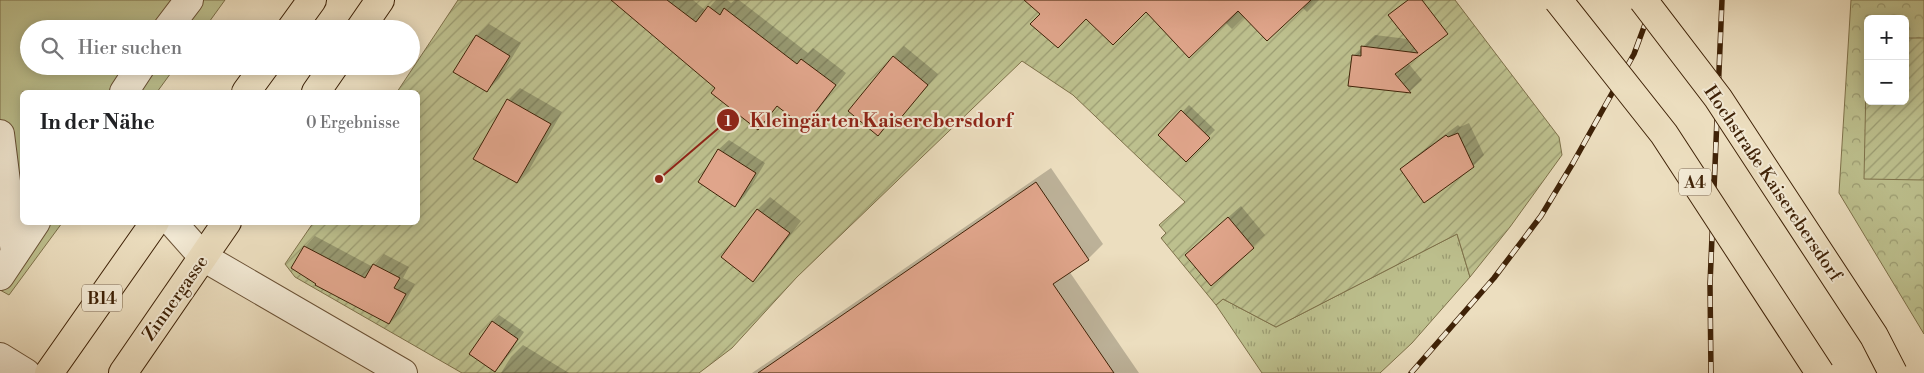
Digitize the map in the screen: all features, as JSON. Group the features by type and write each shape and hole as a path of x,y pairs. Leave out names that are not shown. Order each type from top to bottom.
{"main road":[{"path":"298,20 312,0"},
{"path":"366,20 380,0"},
{"name":"A4","path":"1558,0 1664,134 1820,373"},
{"name":"Hochstraße Kaiserebersdorf","path":"1643,0 1718,98 1874,336 1893,373"},
{"path":"247,90 258,75"},
{"path":"317,90 328,75"},
{"name":"B14","path":"49,373 153,225"},
{"name":"Zinnergasse","path":"123,373 225,225"}],"street":[{"path":"174,20 189,0"},
{"path":"125,90 135,75"},
{"path":"0,134 15,253"},
{"path":"0,276 34,225"},
{"path":"175,225 203,257 403,373"},
{"path":"0,357 26,373"}],"green space":[{"path":"0,0 225,0 211,20 20,20 20,75 169,75 158,90 20,90 20,225 61,225 9,295 0,290"},
{"path":"458,0 1455,0 1559,137 1562,155 1510,227 1470,277 1457,234 1276,327 1223,299 1216,305 1161,238 1166,233 1159,225 1185,202 1073,95 1022,61 797,277 732,348 699,373 462,373 295,277 285,264 312,225 420,225 420,90 398,90 408,75 420,75 420,57"},
{"path":"1851,0 1924,0 1924,334 1839,193"},
{"path":"1909,38 1924,38 1924,180 1864,179 1866,105 1909,105"},
{"path":"1457,234 1470,277 1412,343 1380,373 1262,373 1216,305 1223,299 1276,327"}],"building":[{"path":"611,0 667,0 696,22 708,6 720,15 724,8 797,64 801,59 836,85 804,127 777,106 758,130 711,93 715,88"},
{"path":"1024,0 1311,0 1267,41 1238,11 1189,58 1146,12 1113,45 1086,19 1058,48 1030,24 1040,14"},
{"path":"1408,0 1422,0 1448,34 1395,74 1411,93 1348,86 1352,55 1361,56 1361,46 1418,53 1388,15"},
{"path":"476,35 510,56 487,92 453,72"},
{"path":"893,56 928,85 899,120 894,116 878,136 848,111"},
{"path":"507,99 551,124 517,183 473,159"},
{"path":"1181,110 1210,138 1186,162 1158,135"},
{"path":"1458,133 1474,167 1424,203 1400,169 1446,135 1448,137"},
{"path":"718,149 756,173 735,207 698,182"},
{"path":"1036,182 1089,260 1053,284 1114,373 758,373"},
{"path":"757,209 790,233 753,282 721,257"},
{"path":"1228,217 1254,248 1211,286 1185,255"},
{"path":"304,246 365,278 373,264 400,278 394,288 406,294 389,324 315,285 291,268"},
{"path":"492,321 518,339 495,372 469,354"}],"railway":[{"path":"1411,373 1494,278 1541,216 1634,54 1654,0"},
{"path":"1711,373 1710,284 1722,0"}],"place":[{"name":"Kleingärten Kaiserebersdorf","path":"659,179"}]}
